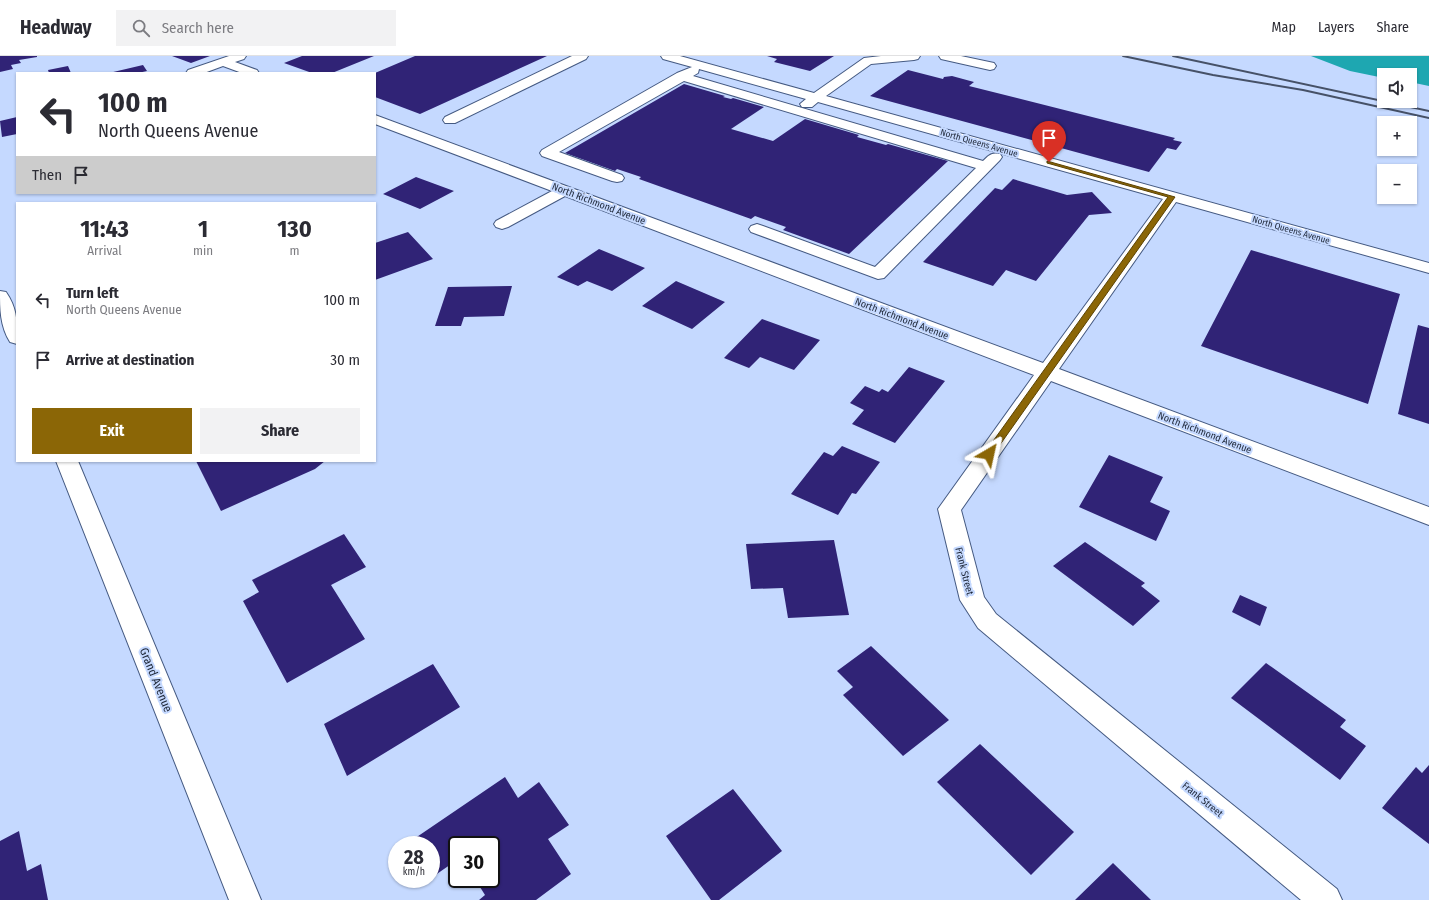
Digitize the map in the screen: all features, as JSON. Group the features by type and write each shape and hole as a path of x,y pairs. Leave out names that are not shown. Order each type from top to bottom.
{"street":[{"path":"195,72 240,56"},
{"path":"450,120 582,56"},
{"name":"North Queens Avenue","path":"668,56 1429,268"},
{"path":"797,110 817,98 868,61 914,56"},
{"path":"945,56 990,66"},
{"path":"224,62 250,72"},
{"path":"618,178 547,153 701,65"},
{"path":"681,76 986,166"},
{"name":"North Richmond Avenue","path":"376,119 1429,516"},
{"path":"757,229 878,274 1003,149"},
{"path":"502,224 565,190"},
{"name":"Frank Street","path":"1172,197 1048,373 949,509 972,600 987,621 1326,900"},
{"path":"0,296 16,336"},
{"name":"Grand Avenue","path":"67,462 245,900"}],"shaded area":[{"path":"1311,56 1429,56 1429,86 1417,83 1417,68 1377,68 1377,77 1350,71"}],"building":[{"path":"0,56 37,57 19,60 21,63 11,65 13,69 0,72"},
{"path":"172,56 210,56 191,63"},
{"path":"302,56 374,56 334,72 309,72 284,63"},
{"path":"415,56 547,56 420,114 376,97 376,73"},
{"path":"767,56 834,56 810,71 774,62 777,59"},
{"path":"143,65 147,71 142,72 113,72"},
{"path":"68,66 71,72 49,72 48,70"},
{"path":"908,70 943,79 944,77 952,76 974,82 969,86 1175,138 1173,140 1182,142 1176,150 1167,148 1149,172 870,96"},
{"path":"684,84 725,96 723,97 733,98 764,107 731,129 773,141 805,119 859,135 857,137 948,161 849,254 783,230 786,227 755,216 751,219 639,179 641,177 617,169 615,171 565,153"},
{"path":"16,117 16,134 2,137 0,121"},
{"path":"416,177 454,191 420,209 383,194"},
{"path":"1013,179 1067,195 1092,192 1112,213 1089,215 1036,281 1006,270 993,286 923,262 995,188 1002,190"},
{"path":"408,232 433,259 376,280 376,243"},
{"path":"599,249 645,268 612,291 587,281 578,286 557,277"},
{"path":"1251,250 1400,294 1368,404 1201,346"},
{"path":"676,281 725,302 692,329 642,306"},
{"path":"512,286 504,316 464,317 461,326 435,326 448,287"},
{"path":"762,319 820,340 794,370 760,357 749,368 724,358"},
{"path":"1418,325 1429,328 1429,424 1398,414"},
{"path":"909,367 945,381 895,443 852,424 864,410 850,403 865,386 879,392 882,389 888,392"},
{"path":"842,446 880,462 856,494 852,493 838,515 791,494 824,452 833,456"},
{"path":"1109,455 1163,477 1150,502 1170,511 1156,541 1079,507"},
{"path":"196,462 324,462 315,469 221,511"},
{"path":"344,534 366,567 331,585 365,639 287,683 243,601 259,592 252,580"},
{"path":"834,540 849,615 788,618 783,588 751,589 746,544"},
{"path":"1085,542 1145,583 1141,586 1160,601 1133,626 1053,566"},
{"path":"1240,595 1267,607 1260,626 1232,612"},
{"path":"871,646 949,720 903,756 843,695 853,687 837,671"},
{"path":"1266,663 1346,720 1340,727 1366,746 1340,780 1231,698"},
{"path":"433,664 460,707 347,776 324,724"},
{"path":"980,744 1074,832 1031,875 937,782"},
{"path":"1429,765 1429,844 1382,808 1416,767 1422,773"},
{"path":"505,777 518,798 539,782 569,825 548,839 571,874 536,900 479,900 485,895 481,888 500,888 500,836 448,836 448,866 440,872 440,836 418,836"},
{"path":"733,789 782,851 719,900 711,900 666,836"},
{"path":"19,831 27,871 41,864 48,900 0,900 0,841"},
{"path":"1113,863 1151,900 1075,900"}],"railway":[{"path":"1123,56 1213,75 1303,90 1429,118"},
{"path":"1173,56 1429,111"}],"route":[{"path":"989,454 1172,197 1049,162"}]}
